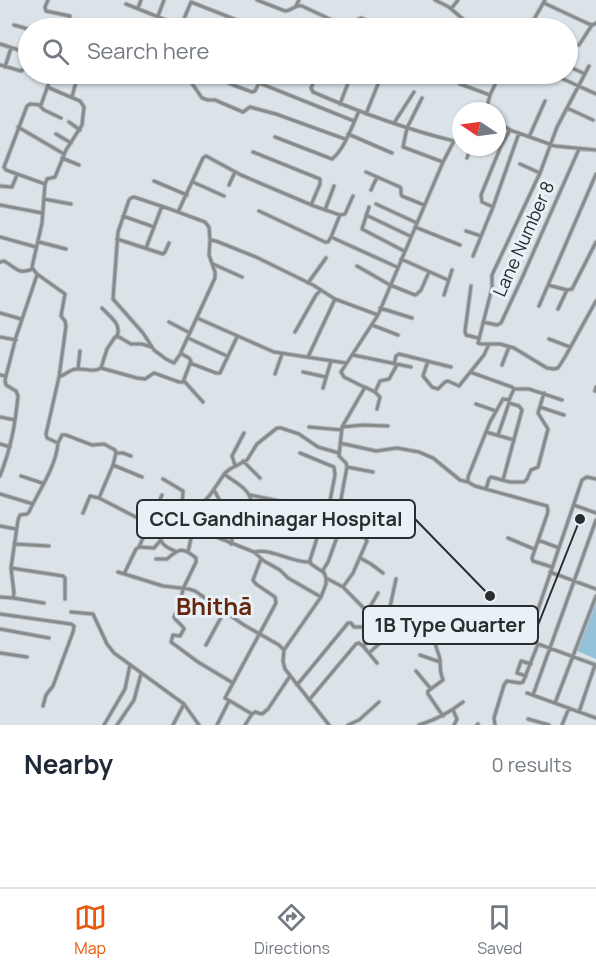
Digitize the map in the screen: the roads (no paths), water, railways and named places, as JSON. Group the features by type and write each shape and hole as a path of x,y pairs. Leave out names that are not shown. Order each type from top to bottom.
{"street":[{"path":"48,0 46,11 70,16 70,18"},
{"path":"138,8 141,0"},
{"path":"158,16 164,0"},
{"path":"257,0 285,11 296,6 299,0"},
{"path":"435,0 461,18"},
{"path":"451,9 458,0"},
{"path":"185,18 192,1 233,18"},
{"path":"535,18 544,2 594,24 578,45"},
{"path":"126,4 163,18"},
{"path":"296,6 302,6 329,18"},
{"path":"14,25 18,26"},
{"path":"0,44 18,51"},
{"path":"5,67 12,48"},
{"path":"0,65 18,70"},
{"path":"589,66 567,107 540,173 492,275 492,288 478,344 509,347 519,350 547,368 558,368 596,301"},
{"path":"578,71 585,74"},
{"path":"39,106 48,84"},
{"path":"72,97 75,84"},
{"path":"192,84 200,96 208,100 215,100 243,112 250,107 276,114 345,139"},
{"path":"231,84 252,92 258,84"},
{"path":"262,84 354,121"},
{"path":"313,84 311,91 340,104 407,128 452,140"},
{"path":"340,104 348,84"},
{"path":"366,114 378,84"},
{"path":"460,84 490,95"},
{"path":"488,102 495,84"},
{"path":"574,84 596,94"},
{"path":"33,269 43,213 45,184 47,179 55,177 63,156 80,130 84,107 82,102 47,87"},
{"path":"394,123 414,92"},
{"path":"422,98 407,128 403,147 443,162"},
{"path":"529,137 545,101"},
{"path":"45,184 6,170 4,165 28,105 39,106 61,118"},
{"path":"567,107 593,120"},
{"path":"275,137 332,159 335,158 359,111"},
{"path":"69,122 80,130"},
{"path":"18,127 79,165"},
{"path":"506,128 550,145 596,150"},
{"path":"493,207 484,203 480,198 510,130"},
{"path":"473,256 519,133"},
{"path":"56,134 71,143"},
{"path":"348,134 392,153"},
{"path":"377,409 380,397 375,392 341,375 342,370 378,315 452,145"},
{"name":"Lane Number 8","path":"483,322 497,325 501,323 579,149"},
{"path":"253,152 320,179 311,205"},
{"path":"178,212 204,156 311,205 340,215 345,214 353,196"},
{"path":"520,164 540,173"},
{"path":"229,185 235,172"},
{"path":"366,172 401,188 402,196 424,205"},
{"path":"0,186 12,187 17,174"},
{"path":"539,306 596,174"},
{"path":"371,190 377,177"},
{"path":"154,181 187,195"},
{"path":"192,181 224,196"},
{"path":"325,210 334,186"},
{"path":"132,197 178,212 207,224 210,240 209,255 215,274 181,353 173,363 152,348 130,317 113,299 116,239 118,227 129,200 132,197"},
{"path":"44,199 71,204"},
{"path":"376,204 460,245"},
{"path":"0,205 43,213"},
{"path":"146,248 162,206"},
{"path":"369,207 362,229 404,251"},
{"path":"259,211 325,242 328,242 331,237 340,215"},
{"path":"366,215 411,237"},
{"path":"123,216 154,227"},
{"path":"466,231 481,236"},
{"path":"0,237 36,248"},
{"path":"331,237 397,267"},
{"path":"116,239 163,254 169,243"},
{"path":"210,240 256,258 335,299 378,315"},
{"path":"38,241 66,249"},
{"path":"548,285 567,290 572,289 596,242"},
{"path":"308,283 326,258"},
{"path":"401,259 448,280"},
{"path":"0,262 6,261 24,272 33,269"},
{"path":"213,264 242,277"},
{"path":"357,266 390,285 412,294 417,294 421,290 429,272"},
{"path":"33,269 65,294 61,316 66,326 59,377 46,434 47,438 58,443"},
{"path":"444,295 452,270"},
{"path":"0,476 10,447 17,393 6,385 6,376 38,274"},
{"path":"471,286 465,331 466,335 478,338"},
{"path":"295,332 321,290"},
{"path":"558,309 567,290"},
{"path":"308,357 335,299"},
{"path":"380,308 412,318"},
{"path":"99,369 111,341 119,331 102,309"},
{"path":"0,313 22,320"},
{"path":"197,318 267,350 347,363"},
{"path":"169,322 190,333"},
{"path":"372,325 398,335"},
{"path":"117,336 131,344 142,344 152,348"},
{"path":"0,337 16,340"},
{"path":"190,363 218,374 237,337"},
{"path":"188,338 228,356"},
{"path":"549,339 570,347"},
{"path":"428,361 423,378 432,387 436,390 447,381 459,386 484,355 489,344"},
{"path":"502,365 509,347"},
{"path":"78,369 80,351"},
{"path":"59,377 73,369 99,369 146,379 154,373 181,383 190,363 189,358 181,353"},
{"path":"275,374 282,354"},
{"path":"375,392 380,381 389,379 396,364 396,356 399,354 451,367"},
{"path":"353,355 411,368"},
{"path":"323,388 331,361"},
{"path":"303,372 326,377"},
{"path":"470,372 514,389 526,388 562,400"},
{"path":"0,375 6,376"},
{"path":"184,380 203,402"},
{"path":"343,587 351,578 366,539 359,529 354,507 342,501 340,496 347,467 340,457 340,443 344,425 364,392 364,387"},
{"path":"498,435 514,389"},
{"path":"486,489 490,478 517,483 524,482 531,470 538,467 548,429 539,415 544,393"},
{"path":"468,482 486,432 503,399 519,406 522,410 503,480"},
{"path":"476,404 496,411"},
{"path":"540,406 564,415"},
{"path":"0,417 15,420"},
{"path":"309,427 388,426"},
{"path":"188,552 200,506 224,474 248,458 257,444 279,428 299,434 318,447 339,453"},
{"path":"486,432 514,440"},
{"path":"235,465 232,456 244,433"},
{"path":"13,598 11,568 20,515 27,514 33,504 52,465 62,435 92,445 100,443 107,445 116,453"},
{"path":"340,443 378,451 397,448 419,452 433,458 460,480 547,506 548,511 532,558 533,561 552,567"},
{"path":"0,444 10,447"},
{"path":"116,453 131,456"},
{"path":"99,498 116,453"},
{"path":"300,453 334,467 335,475 328,511 310,562"},
{"path":"243,461 260,478"},
{"path":"113,465 142,477"},
{"path":"347,467 373,472"},
{"path":"224,474 245,489 251,501 236,520 231,543"},
{"path":"21,476 43,483"},
{"path":"579,712 596,665 528,639 582,480 587,477 596,479"},
{"path":"163,479 183,491 182,508 196,516"},
{"path":"214,490 220,501 210,525 210,531 217,538 254,552 288,578 321,597"},
{"path":"0,494 33,504"},
{"path":"124,574 150,525 162,495"},
{"path":"250,495 328,511"},
{"path":"83,513 90,496 99,498 161,530 159,536 165,546 175,551 183,550 195,556 196,560 183,588 174,618 184,629 180,636 173,635 171,642 233,683"},
{"path":"323,572 343,525 348,504"},
{"path":"574,505 596,513"},
{"path":"243,512 265,520 320,529"},
{"path":"532,695 596,520"},
{"path":"0,526 16,529"},
{"path":"590,535 596,537"},
{"path":"508,538 534,549"},
{"path":"139,547 154,548 160,540"},
{"path":"538,540 559,548"},
{"path":"14,543 50,546"},
{"path":"156,559 167,559 175,551"},
{"path":"254,552 264,551 310,562 323,572 326,578 325,589 321,597 284,650 283,661 290,676 329,725"},
{"path":"360,558 382,573"},
{"path":"261,559 254,580 277,601 225,698 252,714 255,712 262,714 290,676"},
{"path":"11,568 63,576 65,599"},
{"path":"118,572 163,586 183,588 200,594 284,650"},
{"path":"550,572 596,589"},
{"path":"326,578 343,587 396,641"},
{"path":"378,622 390,607 396,579"},
{"path":"367,612 378,593"},
{"path":"555,703 596,596"},
{"path":"0,597 44,603"},
{"path":"369,653 411,610"},
{"path":"71,612 93,614 107,644 117,656 184,704 199,725"},
{"path":"206,645 224,612"},
{"path":"0,614 74,626 53,686 43,706"},
{"path":"297,685 348,623 354,627 363,627 371,638"},
{"path":"363,646 384,628"},
{"path":"0,629 49,638"},
{"path":"436,635 435,646 443,681 428,691 428,694 443,716"},
{"path":"309,700 356,644 363,646 377,663"},
{"path":"495,725 494,718 505,682 522,683 538,644"},
{"path":"0,653 27,657"},
{"path":"420,655 440,662"},
{"path":"526,676 517,673 519,666 521,661 531,663"},
{"path":"104,725 125,689 130,665"},
{"path":"416,671 431,689"},
{"path":"117,725 134,700 141,674"},
{"path":"527,693 596,718"},
{"path":"217,725 229,701"},
{"path":"348,725 359,720 379,702"},
{"path":"419,725 443,716 463,702"},
{"path":"173,725 184,704"},
{"path":"564,724 569,708"},
{"path":"453,710 457,719 454,725"},
{"path":"246,725 252,714"},
{"path":"528,719 549,725"}],"place":[{"name":"1B Type Quarter","path":"580,519"},
{"name":"CCL Gandhinagar Hospital","path":"490,596"}],"district":[{"name":"Bhithā","path":"214,607"}]}
